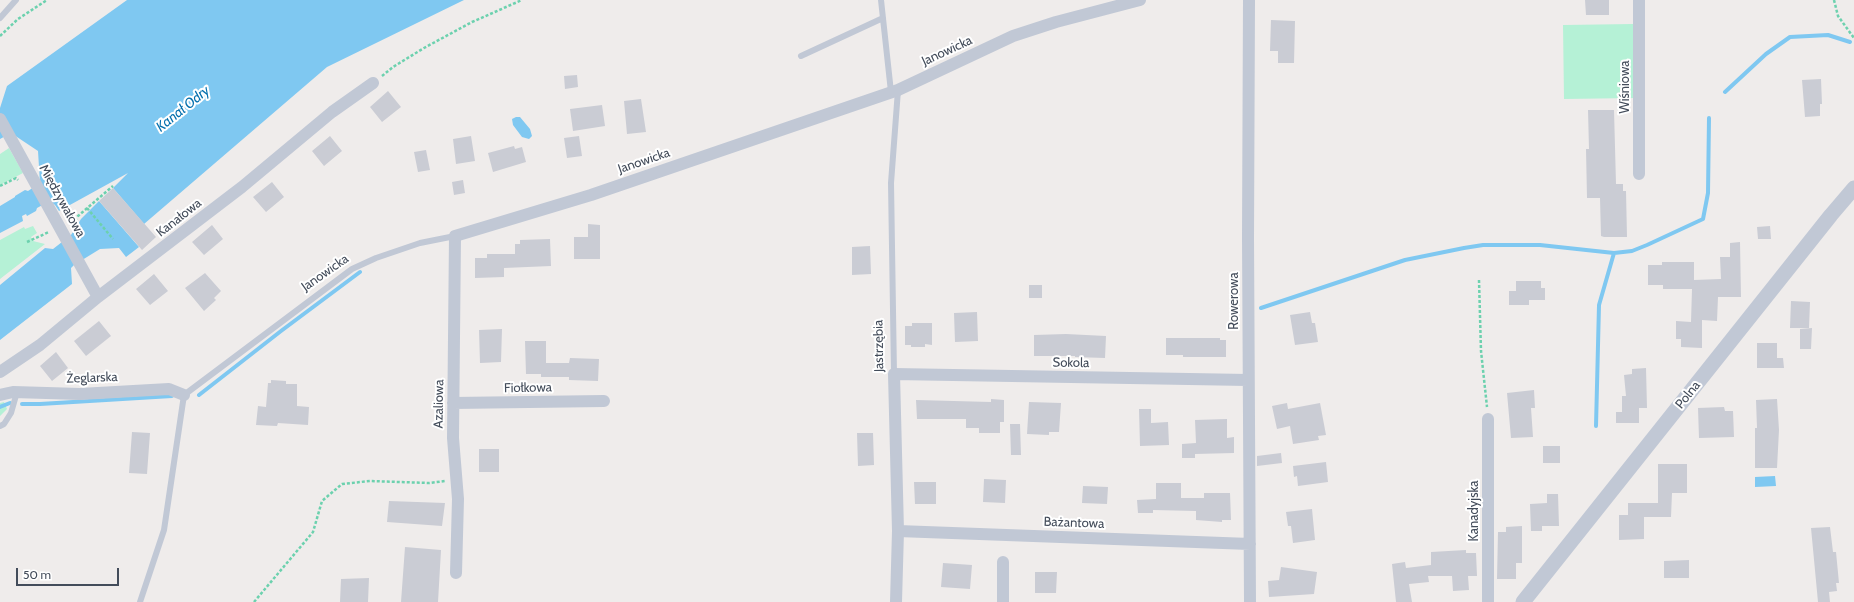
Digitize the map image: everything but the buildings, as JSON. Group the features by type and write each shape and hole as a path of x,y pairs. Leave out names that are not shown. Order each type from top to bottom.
{"street":[{"name":"Janowicka","path":"455,236 591,195 894,91 1013,36 1056,22 1140,0"},
{"name":"Rowerowa","path":"1249,0 1248,380 1250,602"},
{"name":"Wiśniowa","path":"1639,0 1639,174"},
{"name":"Kanałowa","path":"0,372 40,345 98,297 236,192 332,112 373,83"},
{"name":"Międzywałowa","path":"0,119 65,228 98,297"},
{"name":"Polna","path":"1523,602 1853,193"},
{"name":"Azaliowa","path":"455,236 453,438 457,480 456,573"},
{"name":"Sokola","path":"894,374 1248,380"},
{"name":"Jastrzębia","path":"894,374 898,531 896,602"},
{"name":"Żeglarska","path":"0,395 17,392 80,394 169,389 184,394"},
{"name":"Fiołkowa","path":"454,403 604,401"},
{"name":"Kanadyjska","path":"1488,419 1488,602"},
{"name":"Bażantowa","path":"898,531 1250,544"},
{"path":"1003,562 1003,602"}],"lane":[{"path":"0,18 16,0"},
{"name":"Jastrzębia","path":"881,0 894,91 891,183 894,374"},
{"path":"801,56 883,18"},
{"name":"Janowicka","path":"184,394 352,269 376,258 420,243 455,236"},
{"path":"0,426 4,424 11,413 17,392"},
{"path":"140,602 164,530 184,394"}],"path":[{"path":"0,36 18,19 47,0"},
{"path":"373,83 393,67 424,48 472,22 522,0"},
{"path":"1834,0 1838,16 1854,38"},
{"path":"0,186 16,178 18,180"},
{"path":"27,242 65,228 113,186"},
{"path":"87,208 113,239"},
{"path":"1479,280 1481,352 1488,419"},
{"path":"254,602 313,532 322,501 342,484 370,481 429,483 457,480"}],"green space":[{"path":"1633,24 1635,98 1564,99 1563,25"},
{"path":"9,148 23,173 0,185 0,154"},
{"path":"33,226 37,233 31,237 33,241 45,244 0,279 0,240 24,227 25,229"},
{"path":"4,402 7,409 0,416 0,403"}],"water":[{"name":"Kanał Odry","path":"127,0 464,0 327,67 144,224 113,188 128,173 59,211 50,201 37,208 36,211 27,216 26,214 22,216 23,221 0,233 0,206 25,190 28,191 40,183 38,151 11,133 0,139 0,108 7,86"},
{"path":"520,117 530,129 532,136 529,139 522,137 513,125 512,119"},
{"path":"99,201 139,247 126,257 119,248 100,249 74,265 71,268 72,284 0,340 0,285 45,248 53,249 71,235 81,219"},
{"path":"1775,476 1776,486 1755,487 1755,477"}],"waterway":[{"path":"1725,92 1766,54 1790,37 1828,35 1850,42"},
{"path":"1261,308 1405,260 1464,248 1483,245 1540,245 1614,253 1632,251 1647,245 1703,219 1708,193 1709,118"},
{"path":"1596,426 1599,305 1614,253"},
{"path":"199,395 360,272"},
{"path":"22,404 172,396"},
{"path":"0,407 10,403"}]}
